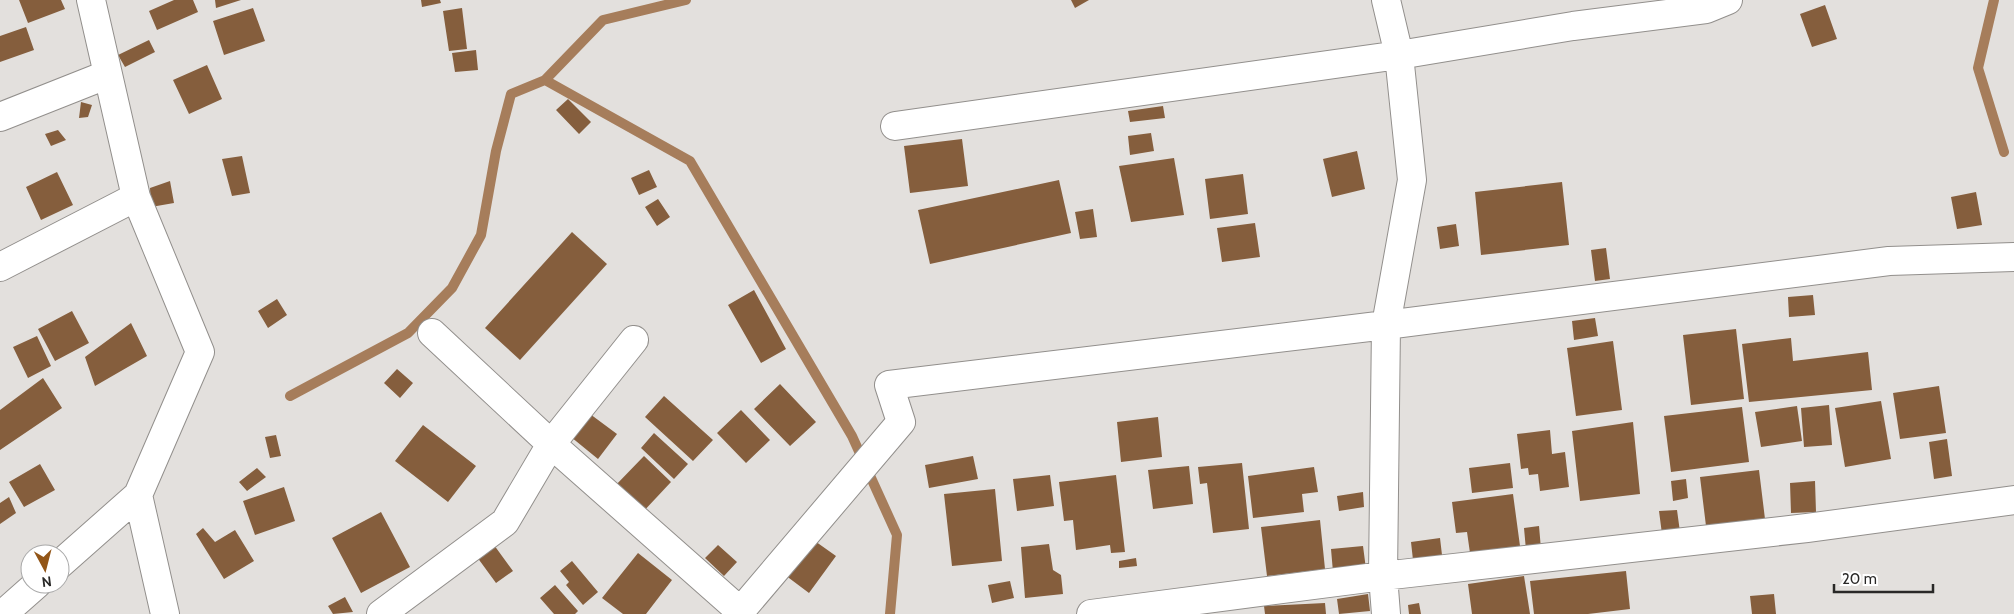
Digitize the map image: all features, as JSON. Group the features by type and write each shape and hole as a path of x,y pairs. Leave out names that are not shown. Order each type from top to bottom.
{"street":[{"path":"70,555 138,496 200,352 136,197 106,75 91,0"},
{"path":"1386,0 1399,55 1412,180 1386,325 1383,576 1386,614"},
{"path":"895,126 1399,55 1528,32 1706,9 1728,0"},
{"path":"0,117 106,75"},
{"path":"0,267 136,197"},
{"path":"432,333 551,444 739,613 901,422 888,385 1386,325 1889,261 2014,257"},
{"path":"381,614 505,522 551,444 634,340"},
{"path":"138,496 165,614"},
{"path":"1091,614 1383,576 1807,528 2014,500"},
{"path":"3,614 26,594"}],"building":[{"path":"19,0 61,0 65,9 28,23"},
{"path":"174,0 193,0 198,12 157,30 149,11"},
{"path":"215,0 241,0 216,8"},
{"path":"421,0 440,0 441,3 422,7"},
{"path":"1071,0 1089,0 1075,8"},
{"path":"1825,5 1837,39 1812,47 1800,14"},
{"path":"253,8 265,41 224,55 213,21"},
{"path":"462,8 467,49 449,51 443,11"},
{"path":"26,27 34,50 0,62 0,36"},
{"path":"149,40 155,52 125,67 118,55"},
{"path":"476,50 478,70 455,72 452,53"},
{"path":"207,65 222,99 189,114 173,80"},
{"path":"568,99 591,122 579,134 556,110"},
{"path":"81,102 92,105 88,117 79,118"},
{"path":"1163,106 1165,118 1130,122 1128,111"},
{"path":"58,130 66,140 51,146 45,134"},
{"path":"1151,133 1154,151 1130,155 1128,136"},
{"path":"962,139 968,186 910,193 904,146"},
{"path":"1357,151 1365,189 1332,197 1323,159"},
{"path":"242,156 250,193 232,196 222,159"},
{"path":"1174,158 1184,215 1131,222 1119,166"},
{"path":"649,170 657,187 639,195 631,178"},
{"path":"57,172 73,205 41,220 26,187"},
{"path":"1243,174 1248,214 1210,219 1205,179"},
{"path":"1059,180 1071,233 930,264 918,210"},
{"path":"170,181 174,203 151,207 150,188"},
{"path":"1562,182 1569,245 1481,255 1475,192"},
{"path":"1976,192 1982,225 1957,229 1951,197"},
{"path":"658,199 670,217 657,226 645,207"},
{"path":"1093,209 1097,237 1080,239 1075,212"},
{"path":"1255,223 1260,257 1222,262 1217,228"},
{"path":"1456,224 1459,246 1440,249 1437,227"},
{"path":"572,232 607,264 520,360 485,328"},
{"path":"1606,248 1610,279 1595,281 1591,250"},
{"path":"754,290 786,349 761,363 728,305"},
{"path":"1813,295 1815,315 1789,317 1788,297"},
{"path":"277,299 287,315 268,328 258,311"},
{"path":"72,311 89,343 55,361 38,329"},
{"path":"1595,318 1598,336 1574,340 1572,321"},
{"path":"131,323 147,356 95,386 85,357"},
{"path":"1736,329 1744,399 1691,405 1683,335"},
{"path":"37,336 51,366 28,378 13,347"},
{"path":"1791,338 1793,361 1868,352 1872,390 1749,402 1742,344"},
{"path":"1613,341 1622,410 1576,416 1567,348"},
{"path":"397,369 413,383 400,398 384,383"},
{"path":"43,378 62,408 0,450 0,410"},
{"path":"780,384 816,422 790,446 754,409"},
{"path":"1939,386 1946,433 1900,439 1893,393"},
{"path":"664,396 713,440 693,461 645,417"},
{"path":"1881,401 1891,459 1845,467 1835,408"},
{"path":"1829,405 1832,445 1804,447 1801,408"},
{"path":"1797,406 1802,441 1761,447 1755,412"},
{"path":"1742,407 1749,462 1671,472 1664,416"},
{"path":"741,410 770,440 746,463 717,433"},
{"path":"590,414 617,434 598,459 571,437"},
{"path":"1158,417 1162,457 1121,462 1117,422"},
{"path":"1633,422 1640,494 1580,501 1572,431"},
{"path":"423,425 476,466 448,502 395,461"},
{"path":"1550,430 1552,454 1565,452 1569,487 1540,491 1538,474 1529,475 1528,468 1521,469 1517,434"},
{"path":"654,433 688,464 674,479 641,448"},
{"path":"276,435 281,456 270,458 265,437"},
{"path":"1947,439 1952,476 1934,479 1929,442"},
{"path":"644,456 671,482 641,514 613,488"},
{"path":"973,456 978,479 929,488 925,465"},
{"path":"1242,463 1249,529 1213,533 1207,483 1200,484 1198,467"},
{"path":"1510,463 1513,488 1472,493 1469,468"},
{"path":"40,464 55,490 24,507 9,482"},
{"path":"1189,466 1193,504 1153,509 1148,470"},
{"path":"1314,467 1318,492 1302,494 1304,512 1253,518 1248,476"},
{"path":"257,468 266,477 247,491 239,482"},
{"path":"1759,470 1765,519 1706,526 1700,477"},
{"path":"1050,475 1054,506 1017,511 1013,479"},
{"path":"1116,475 1125,552 1111,553 1110,545 1076,550 1073,520 1064,521 1059,482"},
{"path":"1686,479 1688,498 1673,501 1671,481"},
{"path":"1815,481 1816,512 1791,513 1790,483"},
{"path":"284,487 295,521 255,535 243,501"},
{"path":"995,489 1002,561 952,566 944,494"},
{"path":"1363,492 1364,507 1339,511 1337,496"},
{"path":"1513,494 1520,546 1470,553 1467,532 1456,533 1452,502"},
{"path":"9,497 16,513 0,524 0,503"},
{"path":"1677,510 1680,532 1662,534 1659,511"},
{"path":"381,512 410,567 361,593 332,538"},
{"path":"1320,520 1325,569 1267,576 1261,527"},
{"path":"1539,526 1541,549 1526,550 1524,528"},
{"path":"203,528 215,542 235,530 254,561 224,579 196,534"},
{"path":"1440,538 1442,555 1413,560 1411,542"},
{"path":"812,539 836,556 809,593 785,575"},
{"path":"1049,544 1053,570 1061,575 1063,594 1025,598 1021,547"},
{"path":"494,545 513,571 496,583 477,557"},
{"path":"718,545 737,562 724,576 705,558"},
{"path":"1363,546 1366,569 1333,572 1331,549"},
{"path":"638,553 672,580 646,614 623,614 602,598"},
{"path":"1136,558 1137,566 1119,568 1119,561"},
{"path":"572,561 598,592 583,605 566,585 569,582 560,571"},
{"path":"1626,571 1630,609 1588,614 1534,614 1530,581"},
{"path":"1524,576 1530,614 1472,614 1468,584"},
{"path":"1010,581 1014,598 992,603 988,585"},
{"path":"555,585 578,611 575,614 554,614 540,598"},
{"path":"1368,594 1370,611 1339,614 1337,599"},
{"path":"1774,594 1776,614 1752,614 1750,596"},
{"path":"345,597 353,612 333,614 328,606"},
{"path":"1325,603 1326,614 1265,614 1264,606"},
{"path":"1419,603 1421,614 1409,614 1408,605"}],"waterway":[{"path":"290,396 408,333 452,288 481,235 496,151 511,94 545,80 603,20 686,0"},
{"path":"1994,0 1978,68 2004,152"},
{"path":"545,80 690,161 852,436 897,535 890,614"}]}
